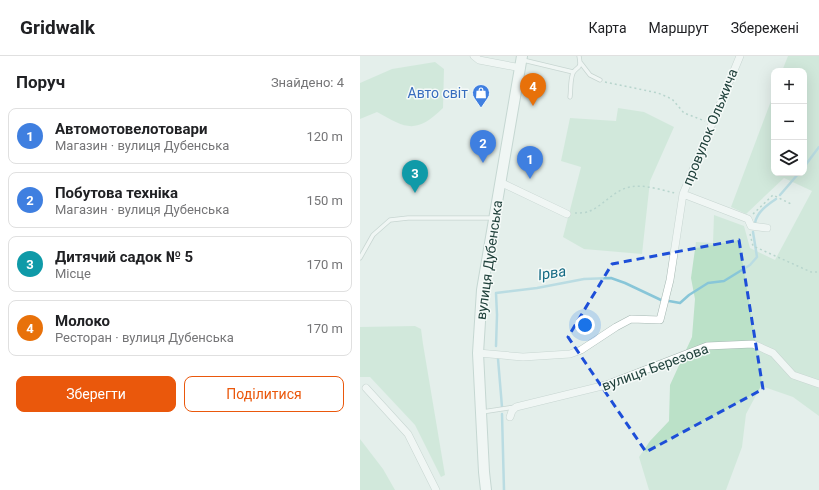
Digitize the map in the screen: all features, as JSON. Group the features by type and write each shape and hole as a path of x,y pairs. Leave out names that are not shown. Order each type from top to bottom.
{"main road":[{"name":"вулиця Дубенська","path":"486,490 480,412 478,353 482,290 522,61"}],"street":[{"path":"474,56 479,60 522,61"},
{"name":"провулок Ольжича","path":"740,56 683,194 749,223 767,228"},
{"path":"500,182 567,214"},
{"path":"478,353 523,357 570,354 581,350 631,319 660,320 670,280 683,194"},
{"name":"вулиця Березова","path":"516,407 606,385 707,346 753,344 774,353 793,375 819,384"},
{"path":"366,388 408,434 436,490"},
{"path":"510,417 512,411 516,407"}],"lane":[{"path":"522,61 573,72 578,69 580,62 579,56"},
{"path":"580,62 590,75 600,80"},
{"path":"570,97 573,72"},
{"path":"360,258 373,235 390,220 408,218 495,218"},
{"path":"480,412 516,407"}],"path":[{"path":"600,80 658,92 672,99 684,113 712,124"},
{"path":"567,214 588,212 600,206 609,198 628,187 639,186 683,194"},
{"path":"791,204 773,195 749,223 752,246 811,272 819,272"}],"highlighted area":[{"path":"739,240 763,389 646,452 568,337 612,264"}],"green space":[{"path":"788,56 819,56 819,416 793,397 761,386 746,414 742,447 726,490 649,490 639,457 650,441 669,421 670,385 692,337 695,299 691,278 696,242 713,243 714,215 744,226 750,248 775,260 812,191 784,178 746,214 731,207 771,101 771,176 807,176 807,68 783,68"},
{"path":"435,62 444,69 443,108 434,116 426,122 411,126 396,122 377,112 360,119 360,83 392,69"},
{"path":"618,108 644,112 674,127 650,181 642,254 584,249 563,237 581,167 561,161 570,118 616,121"},
{"path":"415,326 421,329 445,475 441,477 415,425 370,377 360,377 360,327"},
{"path":"360,439 383,469 395,490 360,490"}],"waterway":[{"name":"Ірва","path":"807,163 819,147"},
{"name":"Ірва","path":"780,195 796,176"},
{"name":"Ірва","path":"755,223 760,212 776,199"},
{"name":"Ірва","path":"669,301 680,303 689,295 708,283 724,281 750,265 757,257 753,232"},
{"name":"Ірва","path":"496,346 496,293 537,288 584,279 611,278 661,300"},
{"name":"Ірва","path":"498,359 502,407"},
{"name":"Ірва","path":"502,414 504,490"}],"place":[{"name":"Молоко","path":"533,106"},
{"name":"Авто світ","path":"481,108"},
{"name":"Побутова техніка","path":"483,163"},
{"name":"Автомотовелотовари","path":"530,179"},
{"name":"Дитячий садок № 5","path":"415,193"}]}
